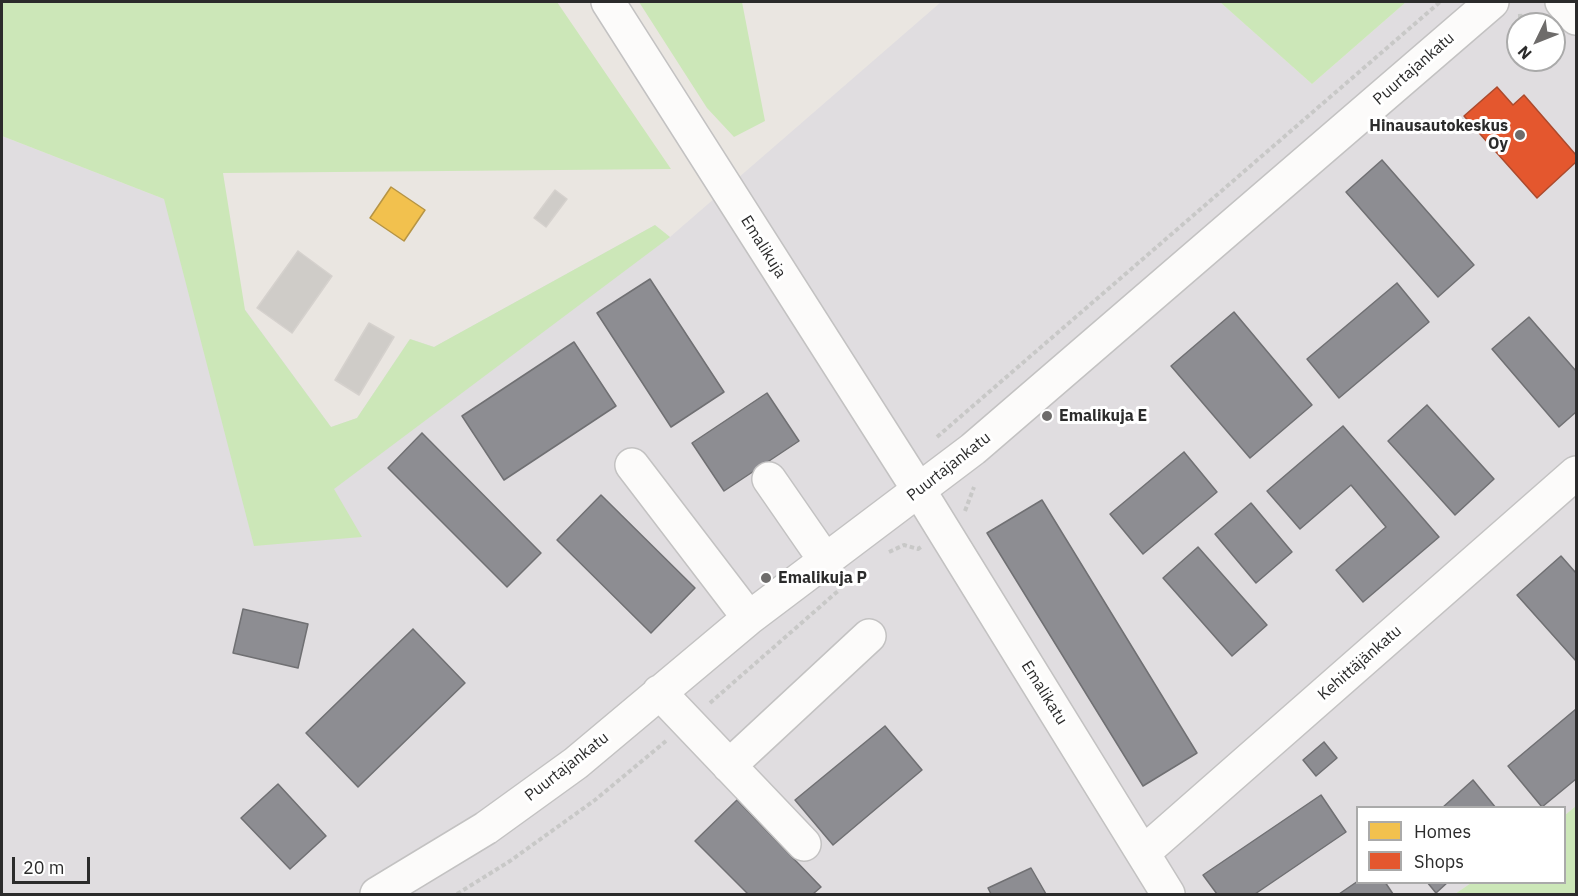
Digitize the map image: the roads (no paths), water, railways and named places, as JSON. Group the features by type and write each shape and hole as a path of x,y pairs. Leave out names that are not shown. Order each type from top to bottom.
{"street":[{"name":"Emalikuja","path":"608,2 920,492"},
{"name":"Puurtajankatu","path":"377,894 486,828 576,763 749,618 920,492 973,449 1492,2"},
{"path":"1562,2 1576,18"},
{"path":"632,465 749,618"},
{"name":"Kehittäjänkatu","path":"1143,853 1576,473"},
{"path":"769,479 825,560"},
{"name":"Emalikatu","path":"920,492 1168,894"},
{"path":"729,766 869,636"},
{"path":"659,692 804,844"}],"place":[{"name":"Hinausautokeskus Oy","path":"1520,135"},
{"name":"Emalikuja E","path":"1047,416"},
{"name":"Emalikuja P","path":"766,578"}]}
